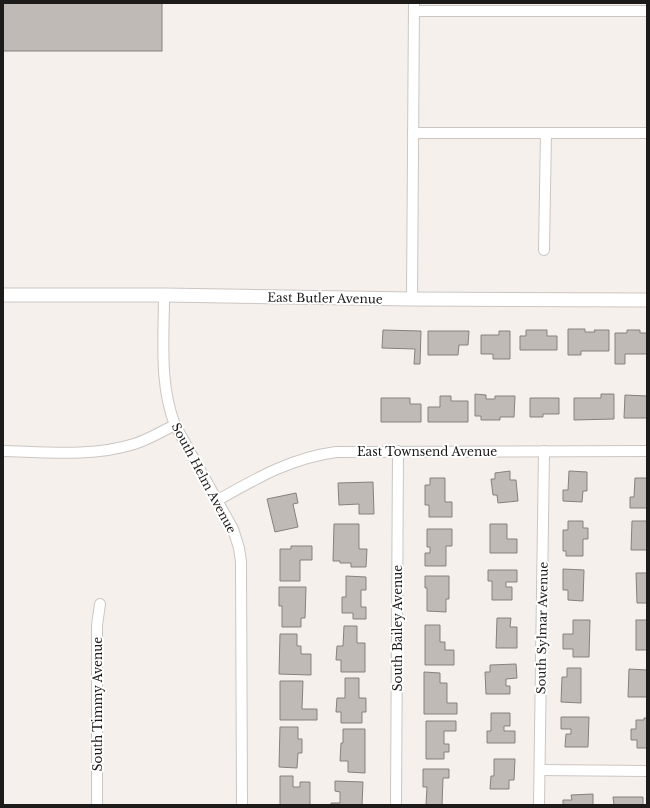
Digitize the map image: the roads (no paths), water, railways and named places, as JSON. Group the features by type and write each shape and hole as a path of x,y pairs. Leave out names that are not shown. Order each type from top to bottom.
{"street":[{"path":"412,299 414,7 647,11"},
{"path":"413,133 647,133"},
{"path":"544,250 546,133"},
{"name":"East Butler Avenue","path":"3,295 164,295 412,299 647,300"},
{"name":"South Helm Avenue","path":"164,295 164,378 167,402 175,425 233,529 239,548 241,562 242,805"},
{"path":"3,451 91,452 107,450 136,444 175,425"},
{"name":"South Bailey Avenue","path":"396,805 398,451"},
{"name":"South Sylmar Avenue","path":"539,805 544,451"},
{"name":"East Townsend Avenue","path":"218,500 265,473 300,459 336,452 647,451"},
{"name":"South Timmy Avenue","path":"97,805 97,625 100,604"},
{"path":"540,770 647,772"}]}
